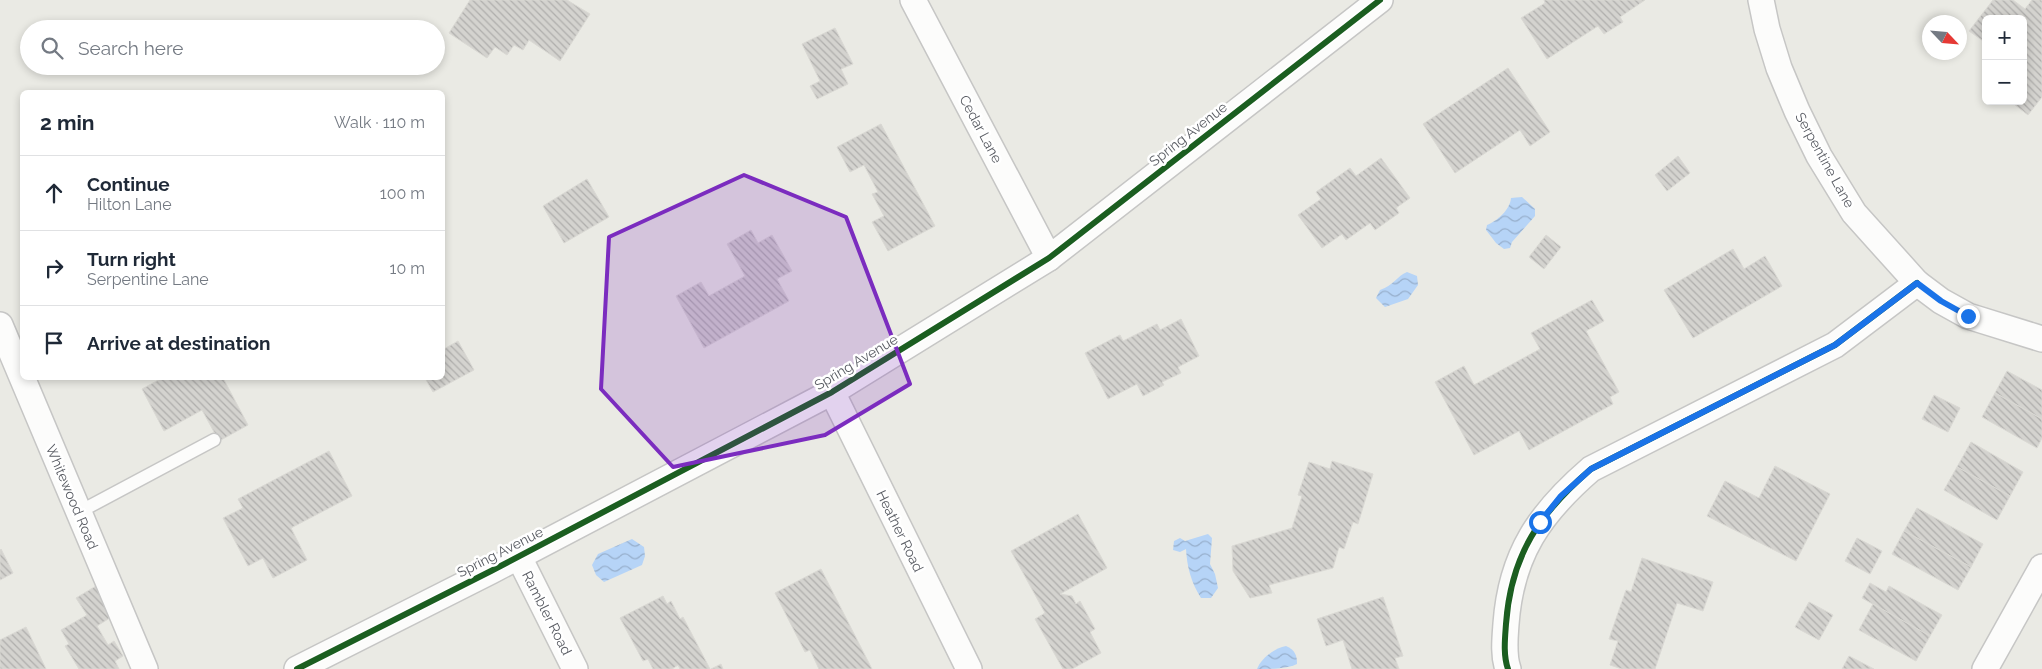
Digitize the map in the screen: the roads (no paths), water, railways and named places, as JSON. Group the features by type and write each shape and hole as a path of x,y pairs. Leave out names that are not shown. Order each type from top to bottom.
{"street":[{"name":"Cedar Lane","path":"913,0 1049,258"},
{"name":"Spring Avenue","path":"297,669 519,557 832,392 1049,258 1380,0"},
{"name":"Serpentine Lane","path":"1761,0 1767,29 1779,68 1797,112 1819,156 1854,213 1917,283 1941,301 1968,316 2042,339"},
{"path":"1508,669 1505,644 1507,604 1515,571 1540,522 1561,496 1591,469 1835,345 1917,283"},
{"name":"Whitewood Road","path":"0,325 20,372"},
{"name":"Whitewood Road","path":"23,380 145,669"},
{"name":"Heather Road","path":"832,392 969,669"},
{"name":"Rambler Road","path":"519,557 575,669"},
{"path":"1985,669 2042,568"}],"lane":[{"path":"79,512 214,440"}],"water":[{"path":"1522,197 1535,209 1535,216 1512,242 1510,248 1504,249 1496,243 1486,230 1487,225 1502,215 1508,207 1511,198"},
{"path":"1407,272 1417,276 1418,285 1408,299 1385,307 1376,298 1380,290 1389,286"},
{"path":"1208,534 1212,538 1210,564 1215,574 1218,588 1211,598 1201,598 1190,574 1186,549 1180,552 1173,550 1174,541 1180,538 1185,541"},
{"path":"632,539 644,547 645,556 642,565 604,582 596,575 592,565 598,554"},
{"path":"1286,646 1295,653 1297,664 1283,668 1257,669 1269,654"}]}
